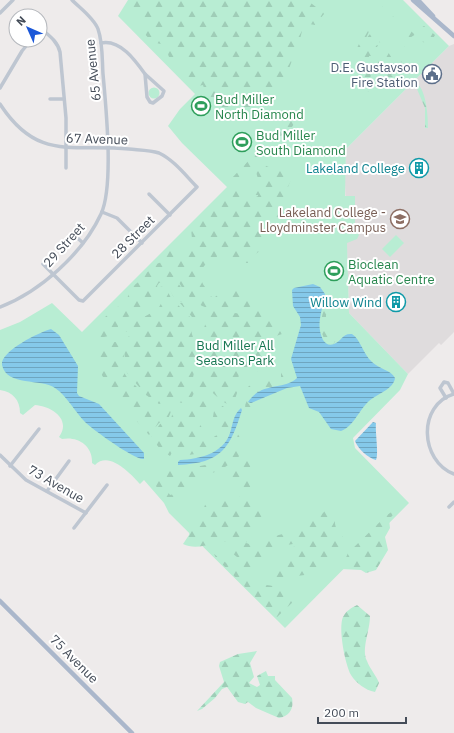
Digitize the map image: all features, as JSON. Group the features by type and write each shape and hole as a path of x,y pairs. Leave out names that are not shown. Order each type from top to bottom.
{"main road":[{"path":"416,1 454,35"},
{"name":"75 Avenue","path":"0,601 132,733"}],"street":[{"path":"0,13 13,0"},
{"name":"65 Avenue","path":"72,0 95,23 101,43 107,119 107,148"},
{"path":"48,34 59,48 67,148 66,168"},
{"path":"101,43 112,42 118,45 145,74 164,91 160,99 154,103 150,102 147,98 145,74"},
{"path":"0,88 24,48"},
{"path":"50,99 63,99"},
{"name":"67 Avenue","path":"0,104 9,118 26,134 51,146 67,148 107,148 154,152 161,154 172,161 197,187"},
{"name":"29 Street","path":"0,307 27,294 53,274 83,243 102,212 107,185 107,148"},
{"name":"28 Street","path":"53,274 79,300 83,301 197,187"},
{"path":"149,194 170,215"},
{"path":"102,212 117,218 142,243"},
{"path":"73,234 83,243"},
{"path":"43,264 53,274"},
{"path":"446,398 440,388 444,382 448,383 454,394 446,398 436,407 427,427 427,438 434,458 443,467 454,474"},
{"path":"10,466 39,429"},
{"name":"73 Avenue","path":"0,455 10,466 28,481 86,513"},
{"path":"47,491 69,462"},
{"path":"74,528 107,485"},
{"path":"449,507 454,502"}],"shaded area":[{"name":"Lakeland College - Lloydminster Campus","path":"454,44 454,332 441,345 439,343 408,374 349,313 345,182 346,149 449,46"}],"green space":[{"name":"Bud Miller All Seasons Park","path":"128,0 403,0 449,46 346,149 345,196 355,196 355,230 359,235 357,239 347,243 349,313 408,374 400,390 353,438 355,448 409,503 285,628 169,513 164,503 144,480 140,484 119,465 107,460 101,461 95,465 92,463 90,451 83,443 73,439 62,439 59,437 63,425 61,419 53,411 35,405 23,415 20,413 19,404 15,397 5,391 0,390 0,330 20,322 52,303 82,332 227,187 182,143 168,126 180,109 195,94 118,16"},
{"path":"131,0 307,0 321,9 324,14 315,25 304,23 300,39 281,88 270,97 260,120 253,122 242,118 228,116 218,110 206,94 203,85 198,86 188,77 187,66 180,59 176,62 170,59 165,45 152,42 143,32 147,26 147,23 134,14 128,5"},
{"path":"389,0 392,0 398,10 393,24 390,24 395,11 392,5 388,5 374,21 365,40 370,34 384,28 386,32 380,38 385,36 388,52 393,60 384,62 381,71 377,76 372,75 369,78 361,76 366,64 378,58 387,51 384,41 380,43 378,39 370,47 378,45 375,51 377,56 369,56 369,59 365,61 363,58 368,49 337,80 333,80 336,73 355,54 373,16"},
{"path":"424,26 435,35 431,42 426,43 422,41 416,34 408,39 403,35 409,29 413,33"},
{"path":"405,46 408,47 405,55 411,64 415,66 413,73 396,57 398,52"},
{"path":"393,61 396,61 407,71 408,75 402,73 401,79 395,83 393,82 397,78 394,72 391,75 394,78 392,82 387,82 375,98 370,92 367,91 367,88 388,70"},
{"path":"414,82 422,90 424,96 428,128 425,128 425,108"},
{"path":"154,87 158,89 160,93 158,97 154,99 150,97 148,93 150,89"},
{"path":"293,117 295,122 294,125 283,135 274,137 278,128"},
{"path":"261,150 264,151 260,160 264,164 271,168 283,167 292,177 279,209 279,220 275,229 277,233 271,237 264,247 252,257 248,263 235,263 226,259 221,260 221,247 215,242 210,242 218,253 214,261 203,267 201,273 202,282 205,287 210,287 208,294 212,297 208,308 202,306 186,294 174,270 170,269 163,260 168,251 172,249 176,252 183,252 192,239 191,228 227,191 234,187 238,193 241,192 242,194 249,194 243,198 252,199 258,196 251,195 258,179 255,168 248,169 235,181 230,180 256,153"},
{"path":"396,235 404,243 390,257 382,249"},
{"path":"162,262 173,275 189,300 178,302 173,296 166,281 159,283 157,286 160,297 154,306 134,316 123,318 118,324 118,334 104,337 95,342 92,337 100,321 125,301 130,290 143,279 143,276 156,264"},
{"path":"165,286 171,298 193,320 191,327 192,334 199,346 192,383 195,391 190,401 183,403 169,401 159,404 146,395 127,373 123,343 130,335 144,335 139,331 126,332 124,325 137,321 158,309 163,300 160,287"},
{"path":"224,290 239,290 254,303 251,306 241,310 212,309 211,308 215,297"},
{"path":"188,302 206,310 244,314 257,304 263,303 261,309 274,317 282,334 273,337 266,343 266,354 274,362 274,366 252,373 248,372 220,341 204,338 202,334 206,322 202,319 192,317 180,303"},
{"path":"326,302 342,306 338,311 328,313 326,315 326,334 335,338 338,331 341,332 345,328 345,324 348,325 348,328 351,330 345,331 333,344 327,344 321,329"},
{"path":"109,342 119,342 124,353 123,371 143,396 154,404 154,411 162,415 166,407 171,406 172,409 168,419 159,423 149,435 112,393 89,352"},
{"path":"204,342 216,344 240,368 238,380 239,387 234,402 230,405 218,398 212,392 195,384"},
{"path":"281,370 283,370 285,384 266,388 252,398 249,397 246,389 248,387 256,383 258,386 266,384 264,379 274,381 281,377"},
{"path":"199,394 211,397 205,411 198,411 195,417 201,426 206,439 212,442 214,441 212,438 217,435 219,431 217,421 213,417 215,404 212,401 213,400 232,412 229,428 224,440 213,449 178,457 175,457 176,453 173,451 170,456 160,449 151,437 160,424 171,419 174,407 190,407"},
{"path":"246,398 249,399 247,402 249,404 259,402 260,399 265,399 268,401 260,410 256,409 250,411 245,408"},
{"path":"239,433 241,435 237,448 242,454 227,466 211,473 198,475 197,479 188,483 185,487 172,490 167,485 168,480 165,473 171,469 176,472 185,468 205,465 216,461 229,451 236,441"},
{"path":"249,456 252,463 246,475 253,494 252,499 264,507 263,516 258,520 253,535 246,543 253,545 255,549 261,545 264,539 290,532 323,513 329,506 336,512 335,526 343,536 341,549 326,569 319,573 297,576 288,581 269,581 267,578 270,572 274,572 274,565 284,561 285,556 297,544 307,539 317,539 320,528 312,536 301,538 293,544 280,546 258,566 248,570 251,573 249,574 234,564 237,557 232,553 233,545 229,541 194,547 183,544 189,535 191,524 202,513 205,505 212,500 225,499 227,497 224,493 229,488 232,489 231,496 233,498 239,498 242,491 229,473 244,458"},
{"path":"156,473 161,476 164,486 170,495 185,491 175,501 168,500 157,488 152,477"},
{"path":"393,511 395,513 389,519 390,528 385,537 388,550 376,570 366,573 361,570 341,569 348,553"},
{"path":"214,554 240,573 260,584 293,589 297,594 295,600 276,618 216,558"},
{"path":"357,605 370,616 365,645 365,656 379,683 375,692 364,688 353,678 345,655 341,629 343,617"},
{"path":"257,651 250,663 254,677 249,683 257,687 260,685 257,676 266,671 268,676 275,676 275,680 292,698 292,708 286,715 279,718 256,708 248,702 245,704 238,702 227,687 222,689 215,698 202,709 197,711 224,682 219,666 220,662 238,654"}],"water":[{"path":"313,284 320,287 325,294 320,317 320,328 323,340 332,345 337,343 344,336 352,334 358,340 369,359 391,373 395,378 392,385 385,391 372,398 353,422 346,429 341,431 331,429 319,412 309,408 300,386 287,388 251,403 248,402 260,391 291,382 297,378 291,359 301,325 300,317 293,306 292,290 294,288"},
{"path":"51,329 59,335 78,366 77,393 79,396 99,404 144,453 144,459 132,455 89,426 63,395 55,388 42,383 17,379 5,372 2,365 7,354 30,338"},
{"path":"241,408 242,410 238,423 228,444 222,451 205,461 193,464 178,465 180,460 202,457 216,451 222,446 227,440 235,417"},
{"path":"373,422 376,423 376,460 364,453 355,441"}],"place":[{"name":"D.E. Gustavson Fire Station","path":"432,74"},
{"name":"Bud Miller North Diamond","path":"201,106"},
{"name":"Bud Miller South Diamond","path":"242,142"},
{"name":"Lakeland College","path":"419,168"},
{"name":"Lakeland College - Lloydminster Campus","path":"400,219"},
{"name":"Bioclean Aquatic Centre","path":"334,271"},
{"name":"Willow Wind","path":"396,302"}]}
